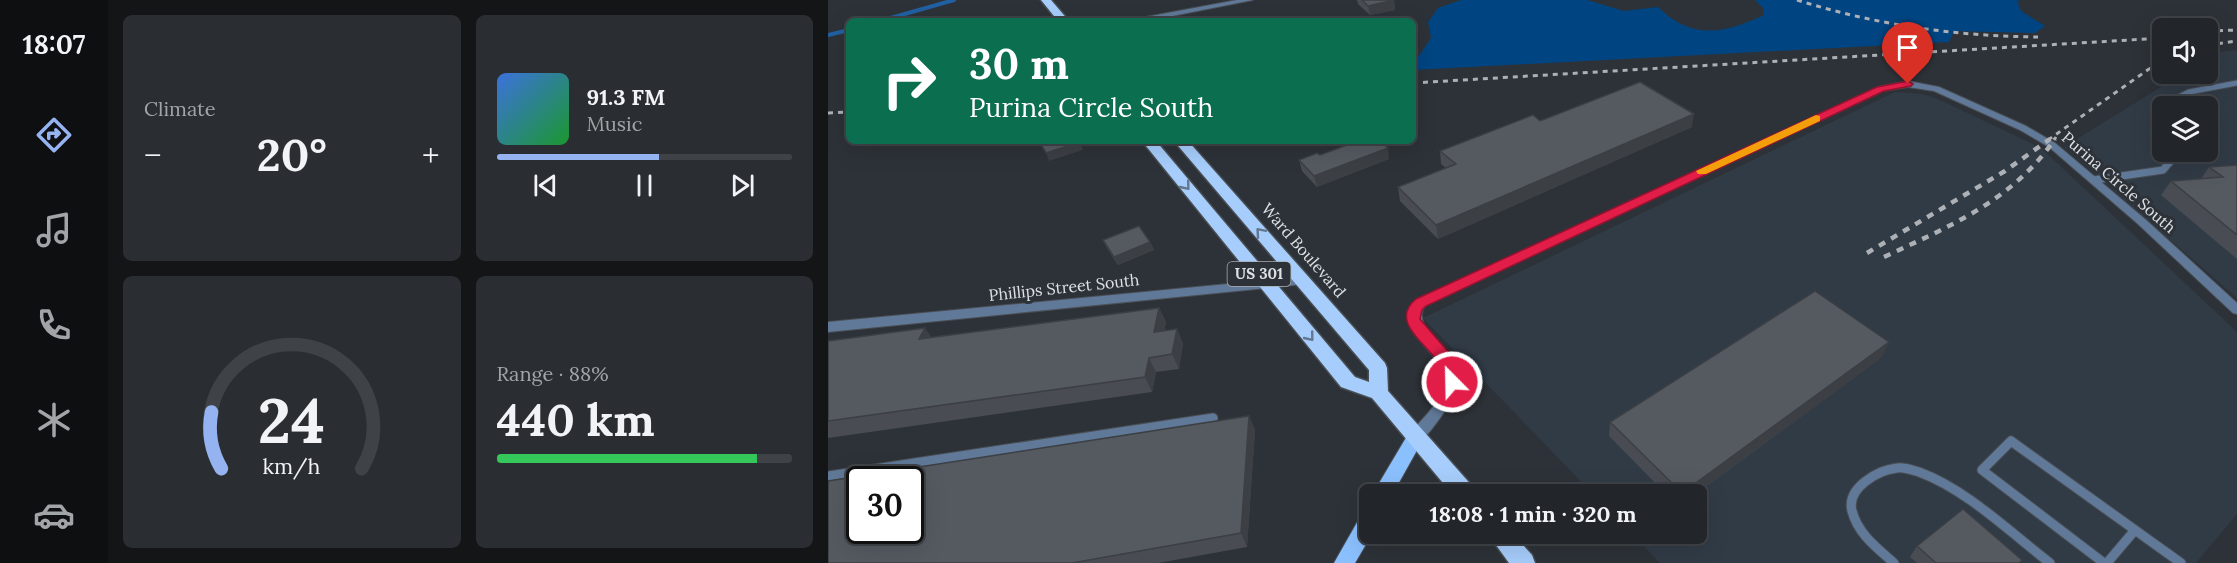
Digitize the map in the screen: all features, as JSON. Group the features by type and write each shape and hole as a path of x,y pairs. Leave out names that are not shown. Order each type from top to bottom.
{"highway":[{"path":"1046,0 1061,18"},
{"name":"US 301","path":"1151,144 1348,382 1379,393"},
{"name":"Ward Boulevard","path":"1184,144 1378,368 1379,393"},
{"path":"1379,393 1457,484"},
{"path":"1508,544 1524,563"}],"main road":[{"path":"1389,484 1416,436"},
{"path":"1344,563 1359,537"}],"street":[{"path":"1151,18 1249,0"},
{"name":"Purina Circle South","path":"1416,436 1450,392 1452,382 1445,358 1416,327 1413,319 1415,307 1881,89 1908,84 1949,94 2046,141 2094,180 2237,310"},
{"name":"Phillips Street South","path":"828,327 1302,280"}],"lane":[{"path":"2181,96 2189,92 2237,83"},
{"path":"2094,180 2163,170 2170,162"},
{"path":"828,477 1213,418"},
{"path":"2135,530 2106,563 1982,470 2011,441 2181,563"},
{"path":"1894,563 1861,533 1851,509 1856,491 1878,473 1902,467 1929,476 1963,498 2050,563"}],"shaded area":[{"path":"1461,0 1587,0 1624,11 1658,7 1670,18 1683,25 1708,31 1722,30 1764,15 1763,8 1755,0 2022,0 2017,1 2021,11 2045,26 2035,33 1954,31 1949,42 1416,70 1416,57 1431,38 1428,22 1438,8"},
{"path":"2237,50 2237,298 2064,147 2166,84 2218,84 2218,52"},
{"path":"1895,92 1922,94 1938,99 2041,148 2237,332 2237,514 2196,563 1660,563 1642,544 1707,544 1707,484 1583,484 1423,318"}],"building":[{"path":"1362,0 1394,0 1368,6"},
{"path":"1640,82 1694,114 1436,225 1398,187 1456,164 1440,151 1533,115 1540,121"},
{"path":"1041,144 1074,144 1046,153"},
{"path":"1350,144 1383,144 1388,148 1314,176 1299,160 1317,153 1320,155"},
{"path":"2237,165 2237,235 2171,181 2223,177 2209,167"},
{"path":"1139,226 1150,242 1114,257 1103,240"},
{"path":"1815,291 1889,342 1694,484 1673,484 1610,422"},
{"path":"1159,308 1154,332 1177,329 1172,354 1149,358 1145,377 828,421 828,341 925,328 919,339"},
{"path":"1249,416 1241,533 1072,563 828,563 828,481 846,478 846,544 924,544 924,466"},
{"path":"1963,509 2022,560 2019,563 1936,563 1917,546"}],"waterway":[{"path":"891,18 954,0"},
{"path":"828,35 846,31"}],"railway":[{"path":"1797,0 1856,16 1916,28 2038,37"},
{"path":"2218,31 2237,30"},
{"path":"1416,83 2152,39"},
{"path":"2218,44 2237,41"},
{"path":"2048,140 2152,68"},
{"path":"828,113 846,112"},
{"path":"1867,253 2005,171 2050,139"},
{"path":"1884,257 1978,210 2019,179 2038,161 2055,139"}],"slow traffic":[{"path":"1702,171 1816,118"}],"route":[{"path":"1452,382 1449,364 1416,327 1413,313 1415,307 1421,303 1881,89 1908,84"}]}
